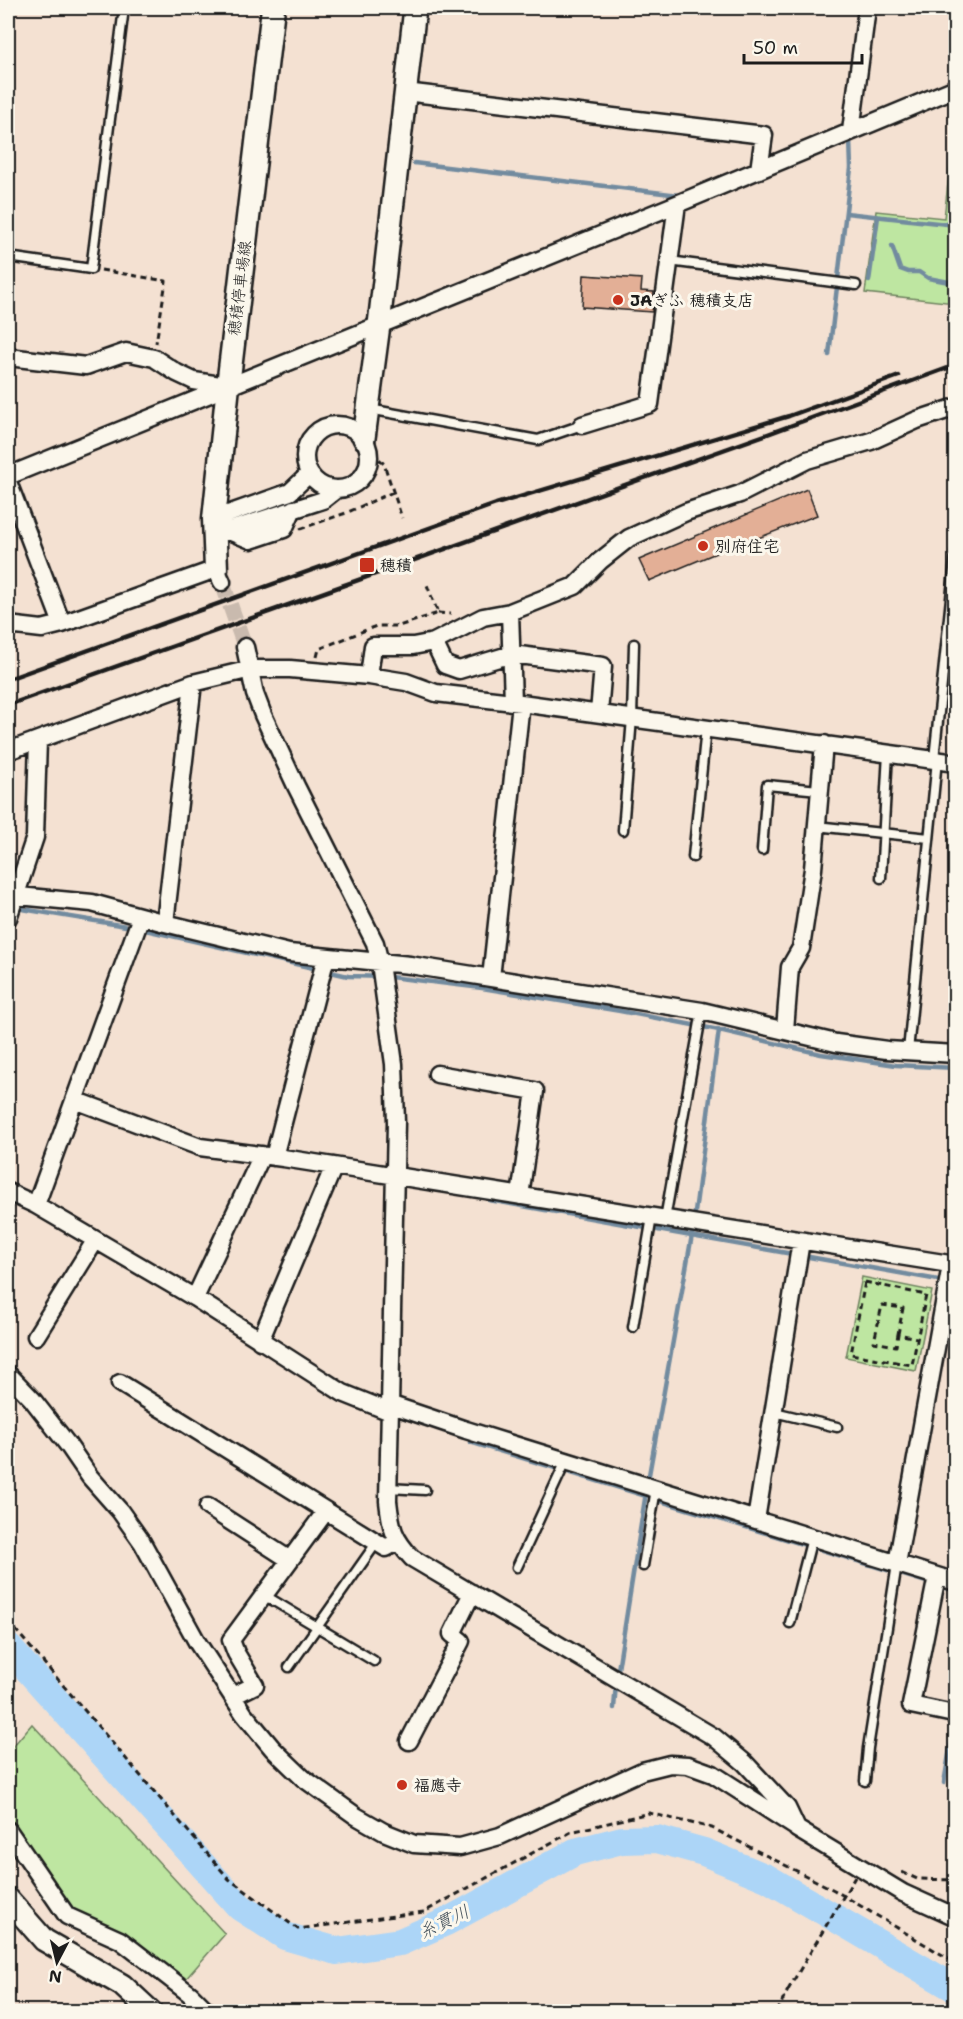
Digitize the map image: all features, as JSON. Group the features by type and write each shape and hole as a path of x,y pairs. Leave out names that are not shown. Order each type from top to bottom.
{"main road":[{"name":"穂積停車場線","path":"219,575 219,528 228,386 273,8"}],"street":[{"path":"366,443 351,427 341,424 321,429 307,444 305,464 309,474 316,482 326,487 348,488 358,483 369,464 366,443 368,409 380,325 415,8"},
{"path":"851,131 867,8"},
{"path":"8,476 956,88"},
{"path":"405,92 764,135 759,170"},
{"path":"582,425 650,404 677,204"},
{"path":"8,357 86,366 126,352 154,358 194,381 228,386"},
{"path":"369,676 373,646 413,646 434,642 483,617 510,612 575,586 600,561 629,538 686,512 740,494 807,460 871,441 917,420 956,407"},
{"path":"219,528 290,492 309,474"},
{"path":"8,482 62,624"},
{"path":"219,528 323,500 337,489"},
{"path":"8,625 42,629 219,575"},
{"path":"491,978 517,702 510,612"},
{"path":"434,642 445,665 459,670 512,654 603,666 599,713"},
{"path":"245,647 255,694 263,715 296,786 365,920 375,943 380,963 393,1064 396,1122 388,1488 391,1528 398,1542 412,1557 714,1737 745,1763 786,1808 798,1829"},
{"path":"8,752 193,683 251,669 290,669 369,676 406,682 436,693 599,713 956,763"},
{"path":"165,923 193,683"},
{"path":"8,918 11,895 35,837 38,740"},
{"path":"785,1030 790,967 801,948 813,869 824,744"},
{"path":"11,895 92,903 289,953 410,964 702,1011 836,1043 887,1050 956,1054"},
{"path":"36,1205 141,917"},
{"path":"195,1298 268,1156 326,957"},
{"path":"437,1074 535,1091 520,1196"},
{"path":"75,1100 200,1147 334,1166 953,1265 897,1564"},
{"path":"260,1341 334,1166"},
{"path":"8,1192 36,1205 195,1298 343,1394 956,1582"},
{"path":"36,1336 95,1241"},
{"path":"756,1520 801,1241"},
{"path":"8,1374 32,1399 68,1444 90,1477 120,1511 142,1542 197,1642 233,1696 273,1749 303,1778 356,1816 384,1832 414,1844 460,1847 500,1836 642,1771 670,1764 688,1765 713,1773 798,1829 903,1893 956,1917"},
{"path":"120,1383 386,1548 398,1542"},
{"path":"208,1507 290,1560"},
{"path":"233,1696 255,1685 231,1640 326,1511"},
{"path":"937,1576 911,1705 949,1713"},
{"path":"409,1741 461,1641 452,1634 472,1593"},
{"path":"8,1830 67,1916 120,1940 182,1988 208,2012"},
{"path":"8,1899 44,1940 122,1985 151,2012"}],"lane":[{"path":"8,257 91,269 124,8"},
{"path":"669,261 856,285"},
{"path":"368,409 538,440 582,425"},
{"path":"909,1051 956,550"},
{"path":"622,830 632,718 634,644"},
{"path":"693,857 706,728"},
{"path":"881,878 888,753"},
{"path":"762,850 767,784 819,790"},
{"path":"816,826 930,838"},
{"path":"633,1327 702,1011"},
{"path":"774,1412 837,1427"},
{"path":"518,1567 566,1461"},
{"path":"388,1488 425,1490"},
{"path":"643,1566 656,1489"},
{"path":"790,1623 812,1538"},
{"path":"289,1667 377,1542"},
{"path":"865,1781 868,1748 897,1564"},
{"path":"264,1595 374,1661"}],"path":[{"path":"91,269 166,281 154,358"},
{"path":"366,443 384,464 402,518"},
{"path":"292,532 346,513 393,492"},
{"path":"865,1282 926,1295 918,1338 912,1365 851,1354 865,1282"},
{"path":"882,1305 903,1308 898,1334 896,1346 874,1342 882,1305"},
{"path":"898,1334 937,1341"},
{"path":"900,1872 917,1879 956,1880"},
{"path":"777,2012 855,1877"}],"green space":[{"path":"955,122 955,303 865,293 876,211 944,218"},
{"path":"862,1277 932,1291 916,1371 846,1357"},
{"path":"32,1724 225,1934 184,1981 160,1960 124,1936 77,1916 8,1823 8,1752"}],"building":[{"name":"JAぎふ 穂積支店","path":"584,275 642,279 641,291 654,292 652,312 582,307"},
{"name":"別府住宅","path":"807,489 817,515 753,540 752,538 649,581 639,560"}],"waterway":[{"path":"829,355 851,168 850,139"},
{"path":"414,163 679,195"},
{"path":"846,213 956,225"},
{"path":"869,281 878,217"},
{"path":"892,246 900,269 919,272 928,278 956,281"},
{"path":"953,663 956,643"},
{"path":"16,908 132,927"},
{"path":"141,929 348,976 390,977 482,988 719,1030 821,1054 896,1065 956,1068"},
{"path":"617,1676 647,1486 692,1235 719,1030"},
{"path":"489,1200 944,1281"},
{"path":"470,1442 646,1496"},
{"path":"654,1499 956,1591"},
{"name":"糸貫川","path":"8,1647 240,1907 285,1936 337,1951 400,1942 446,1922 575,1852 622,1840 657,1839 704,1852 767,1878 956,1989"},
{"path":"614,1708 616,1684"},
{"path":"944,1783 956,1715"}],"tunnel":[{"path":"222,582 245,647"}],"railway":[{"path":"8,705 956,365"},
{"path":"8,679 496,504 789,416 899,376"}],"place":[{"name":"JAぎふ 穂積支店","path":"618,300"},
{"name":"別府住宅","path":"703,546"},
{"name":"穂積","path":"367,565"},
{"name":"福應寺","path":"402,1785"}]}
